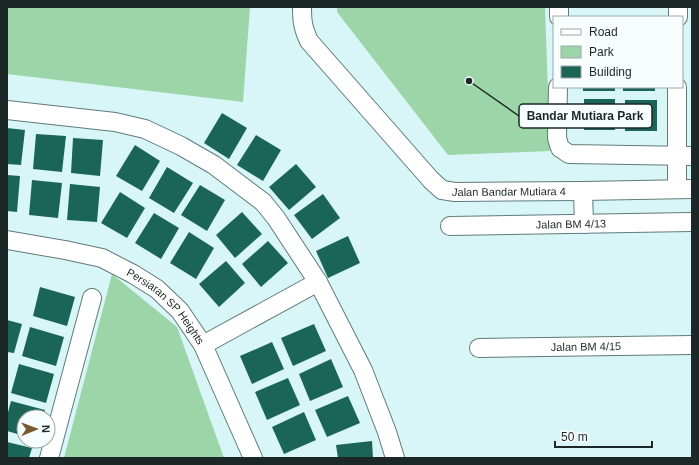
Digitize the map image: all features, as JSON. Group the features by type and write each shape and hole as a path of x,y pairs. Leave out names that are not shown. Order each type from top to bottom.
{"street":[{"name":"Jalan Bandar Mutiara 4","path":"302,7 304,30 309,41 426,174 442,190 455,192 684,189"},
{"path":"558,88 557,138 560,148 569,154 684,156"},
{"path":"677,88 684,156 684,189"},
{"path":"7,110 114,122 145,129 181,146 214,165 263,202 276,218 318,282 363,370 387,432 395,458"},
{"path":"582,191 584,224"},
{"name":"Jalan BM 4/13","path":"450,226 692,222"},
{"name":"Persiaran SP Heights","path":"7,240 102,258 133,274 157,289 180,311 203,345 253,458"},
{"path":"203,345 318,282"},
{"path":"49,458 92,298"},
{"name":"Jalan BM 4/15","path":"479,348 692,345"}],"green space":[{"path":"7,7 250,7 243,102 7,74"},
{"path":"337,7 545,7 550,151 448,155 337,12"},
{"path":"112,274 177,327 224,458 64,458"}],"building":[{"path":"583,88 615,88 615,91 583,91"},
{"path":"623,88 655,88 655,91 623,91"},
{"path":"584,99 615,99 615,130 584,130"},
{"path":"625,100 657,100 657,131 625,131"},
{"path":"222,113 247,128 229,159 204,143"},
{"path":"7,128 25,130 21,165 7,164"},
{"path":"36,134 66,136 62,172 33,169"},
{"path":"256,135 281,150 263,181 237,165"},
{"path":"73,138 103,140 100,176 71,173"},
{"path":"135,145 160,161 142,191 116,176"},
{"path":"296,164 316,187 289,210 269,187"},
{"path":"167,167 193,183 174,213 149,198"},
{"path":"7,175 20,176 17,212 7,211"},
{"path":"32,180 62,183 58,218 29,215"},
{"path":"70,184 100,187 97,222 67,220"},
{"path":"200,185 225,200 207,231 181,215"},
{"path":"120,192 145,208 127,238 101,223"},
{"path":"323,194 340,218 312,239 294,215"},
{"path":"242,212 262,234 235,258 216,235"},
{"path":"154,213 179,228 161,259 135,243"},
{"path":"189,232 214,248 196,279 170,263"},
{"path":"348,236 360,263 328,278 316,251"},
{"path":"268,241 288,263 261,287 242,264"},
{"path":"226,261 245,283 219,307 199,284"},
{"path":"40,287 75,297 67,326 33,316"},
{"path":"7,320 22,324 14,353 7,352"},
{"path":"314,324 326,351 293,366 281,338"},
{"path":"30,327 64,337 56,366 22,356"},
{"path":"272,342 284,369 252,384 240,356"},
{"path":"331,359 343,387 310,401 299,374"},
{"path":"19,364 54,374 46,403 11,393"},
{"path":"288,378 300,405 267,420 255,392"},
{"path":"348,396 360,423 327,437 315,410"},
{"path":"11,401 41,409 16,409 16,434 7,431 7,416"},
{"path":"304,412 316,440 284,454 272,427"},
{"path":"372,441 373,458 338,458 336,445"},
{"path":"7,442 16,444 16,449 32,449 29,458 7,458"}],"place":[{"name":"Bandar Mutiara Park","path":"469,81"}]}
